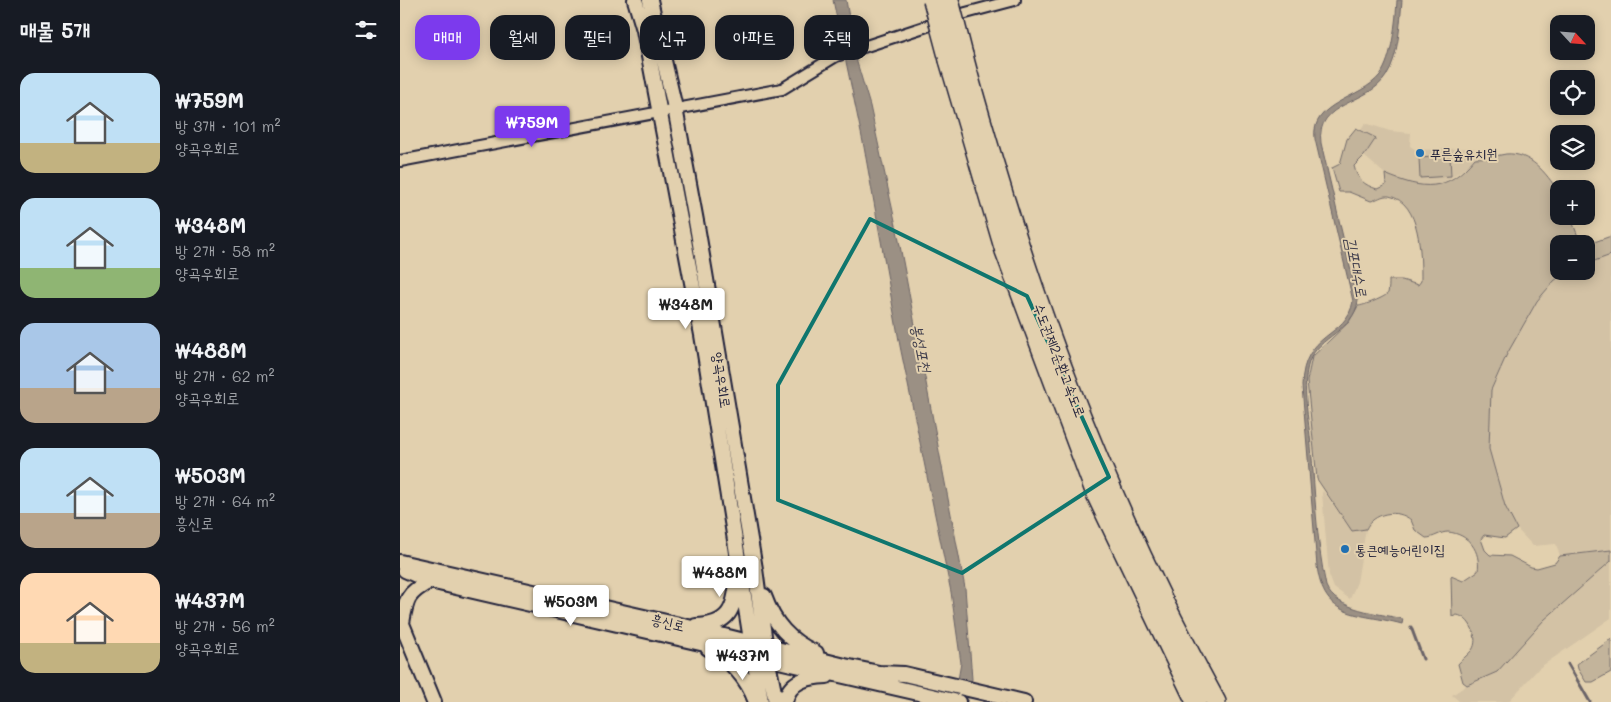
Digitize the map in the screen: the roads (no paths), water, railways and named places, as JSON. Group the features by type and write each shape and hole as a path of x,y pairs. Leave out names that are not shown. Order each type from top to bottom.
{"highway":[{"name":"수도권제2순환고속도로","path":"933,0 956,57 1042,314 1110,489 1176,630 1216,702"},
{"name":"수도권제2순환고속도로","path":"949,0 956,57 1005,251 1092,485 1196,702"}],"main road":[{"name":"양곡우회로","path":"635,0 644,30 702,335 738,557 759,650 776,702"},
{"name":"양곡우회로","path":"650,0 675,108 755,569 761,702"},
{"path":"400,552 433,576 411,592 405,601 401,621 434,702"},
{"path":"684,626 703,626 718,622 728,616 735,598 738,557"},
{"name":"흥신로","path":"400,562 433,576 684,626 759,650 842,670 954,701"},
{"name":"흥신로","path":"400,568 692,640 759,650"},
{"path":"755,569 768,609 778,627 806,649 842,670"},
{"path":"692,640 721,655 732,664 752,691 756,702"},
{"path":"785,702 789,690 799,681 808,677 842,670"},
{"name":"흥신로","path":"842,670 904,674 985,691 1024,702"}],"street":[{"path":"962,14 1015,0"},
{"path":"400,161 782,89 836,56 927,26"}],"waterway":[{"name":"김포대수로","path":"1411,627 1423,659"},
{"path":"1568,664 1590,702"}],"place":[{"name":"푸른숲유치원","path":"1420,153"},
{"name":"통큰예능어린이집","path":"1345,549"}],"water label":[{"name":"봉성포천","path":"922,348"}]}
